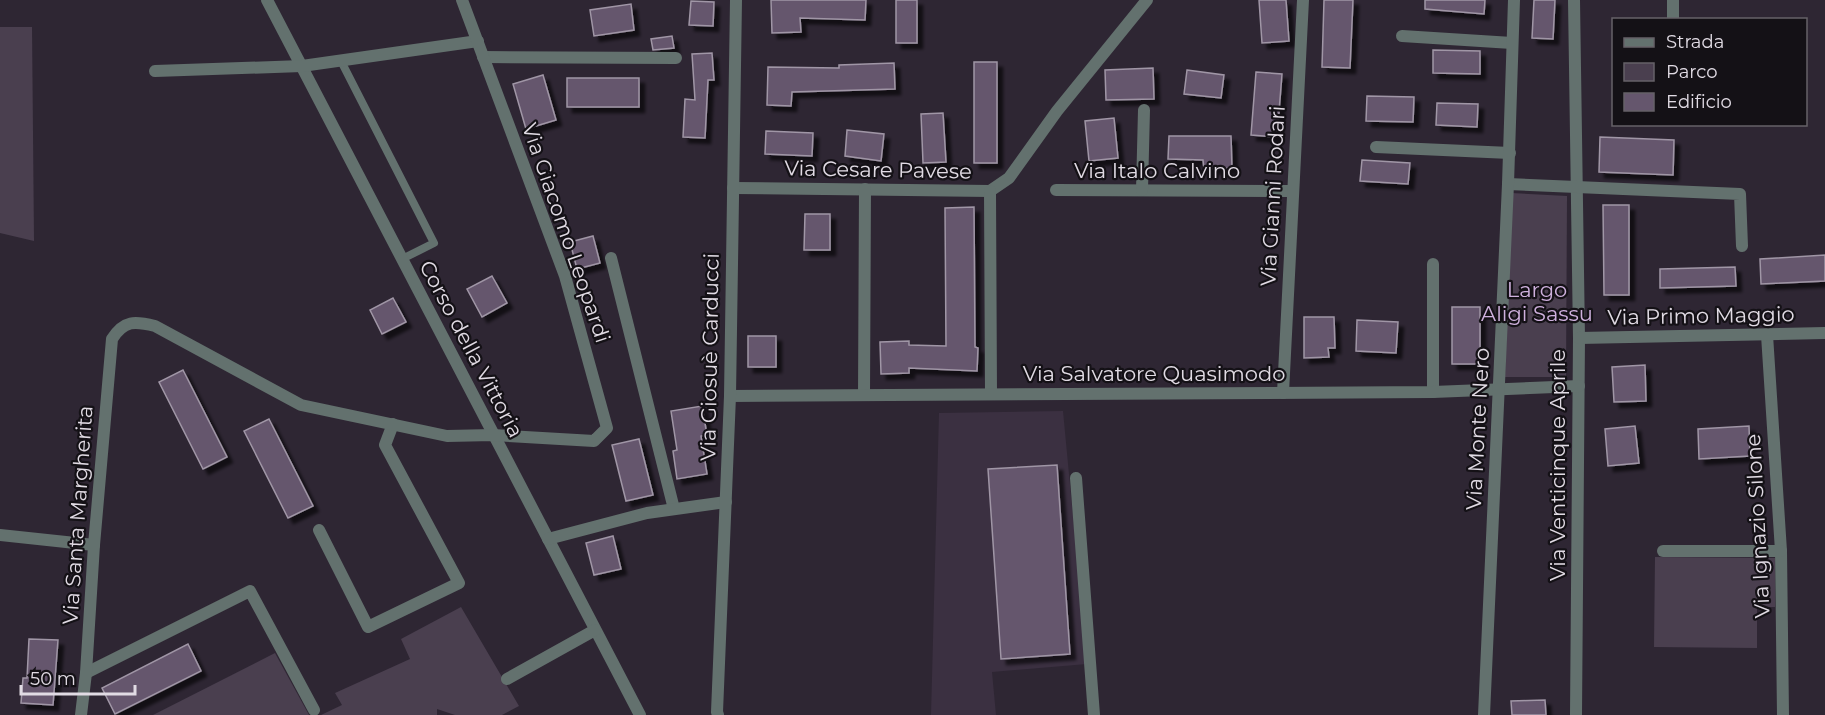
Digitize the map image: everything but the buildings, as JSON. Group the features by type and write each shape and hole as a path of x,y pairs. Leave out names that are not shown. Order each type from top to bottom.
{"street":[{"name":"Corso della Vittoria","path":"267,0 640,715"},
{"name":"Via Giacomo Leopardi","path":"462,0 565,276 608,428 594,441 493,435"},
{"name":"Via Giosuè Carducci","path":"718,715 730,396 736,0"},
{"name":"Via Cesare Pavese","path":"733,188 990,191 1010,178 1057,111 1147,0"},
{"name":"Via Gianni Rodari","path":"1283,393 1303,0"},
{"name":"Via Monte Nero","path":"1484,715 1510,153 1514,0"},
{"name":"Via Venticinque Aprile","path":"1574,0 1579,338 1576,715"},
{"path":"1673,0 1673,18"},
{"path":"1402,36 1512,43"},
{"path":"155,71 302,66 478,42"},
{"path":"483,57 676,58"},
{"path":"1142,190 1144,110"},
{"path":"1376,147 1510,153"},
{"path":"1508,184 1740,194 1742,246"},
{"path":"864,395 865,189"},
{"name":"Via Italo Calvino","path":"1056,190 1293,190"},
{"path":"990,191 991,394"},
{"path":"611,258 674,509"},
{"path":"1433,264 1433,392"},
{"name":"Via Santa Margherita","path":"81,715 112,339 117,330 126,324 140,322 155,326 301,405 393,424"},
{"name":"Via Primo Maggio","path":"1579,338 1825,333"},
{"name":"Via Ignazio Silone","path":"1767,335 1781,551 1783,715"},
{"name":"Via Salvatore Quasimodo","path":"730,396 1433,392 1579,386"},
{"path":"319,530 368,627 459,583 385,445 393,424 447,436 493,435"},
{"path":"1076,478 1094,715"},
{"path":"548,538 647,513 726,502"},
{"path":"0,535 94,545"},
{"path":"1663,551 1781,551"},
{"path":"86,673 250,591 314,710"},
{"path":"507,679 595,630"}],"lane":[{"path":"341,61 434,243 402,259"}],"shaded area":[{"path":"1063,411 1087,664 992,672 996,715 931,715 939,413"}],"green space":[{"path":"0,27 32,27 34,241 0,233"},
{"name":"Largo Aligi Sassu","path":"1511,193 1567,196 1566,377 1505,377"},
{"path":"1655,557 1775,558 1775,607 1757,607 1757,648 1654,647"},
{"path":"461,607 519,706 502,715 455,715 437,709 437,715 321,715 342,705 335,693 410,659 401,639"},
{"path":"275,653 309,715 153,715"}]}
